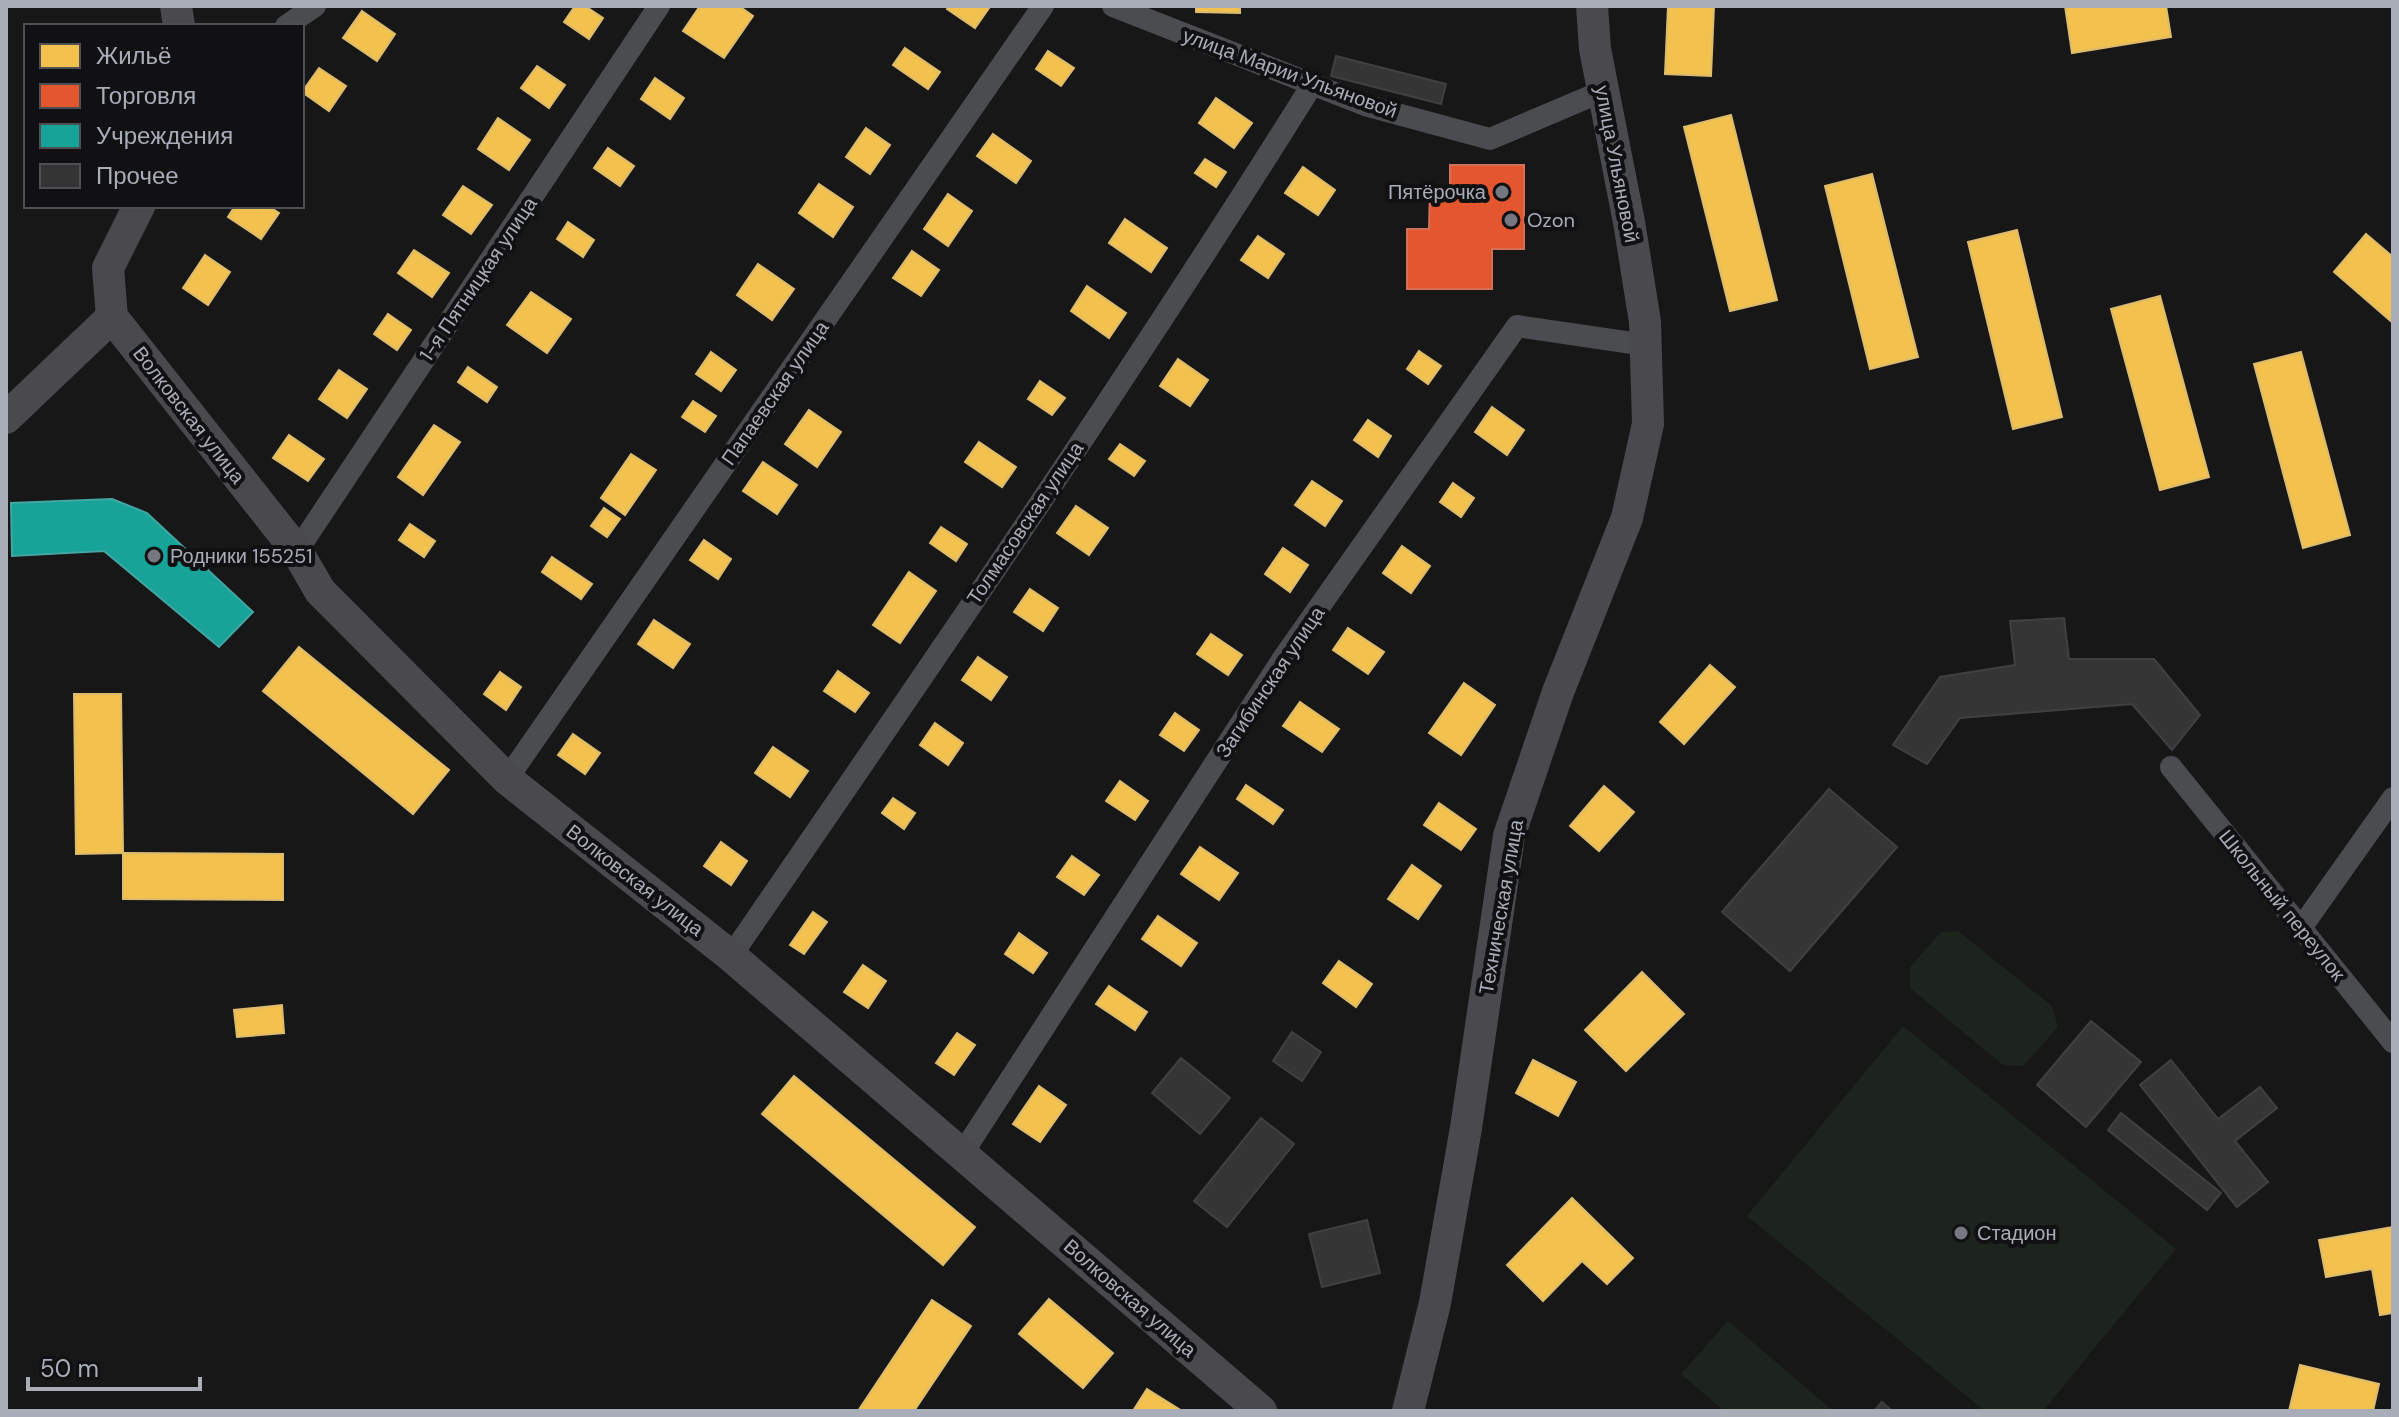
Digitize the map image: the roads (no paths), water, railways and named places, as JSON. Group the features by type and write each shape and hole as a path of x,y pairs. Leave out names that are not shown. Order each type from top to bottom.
{"main road":[{"name":"улица Ульяновой","path":"1592,6 1595,49 1629,222 1646,334"},
{"path":"6,418 112,317 108,268 138,208"},
{"name":"Волковская улица","path":"112,317 297,551 320,591 507,779 731,956 1261,1411"},
{"name":"Техническая улица","path":"1408,1411 1443,1259 1466,1128 1509,836 1558,692 1627,518 1648,424 1646,334"}],"street":[{"path":"289,24 315,6"},
{"name":"1-я Пятницкая улица","path":"297,551 659,6"},
{"name":"Папаевская улица","path":"507,779 1043,6"},
{"name":"улица Марии Ульяновой","path":"1113,6 1368,106 1490,139 1603,91"},
{"name":"Толмасовская улица","path":"731,956 944,646 1241,199 1312,85"},
{"name":"Загибинская улица","path":"962,1154 1284,657 1517,326 1646,334"},
{"name":"Школьный переулок","path":"2171,767 2393,1042"},
{"path":"2301,928 2393,798"}],"place":[{"name":"Пятёрочка","path":"1502,192"},
{"name":"Ozon","path":"1511,220"},
{"name":"Родники 155251","path":"154,556"},
{"name":"Стадион","path":"1961,1233"}]}
